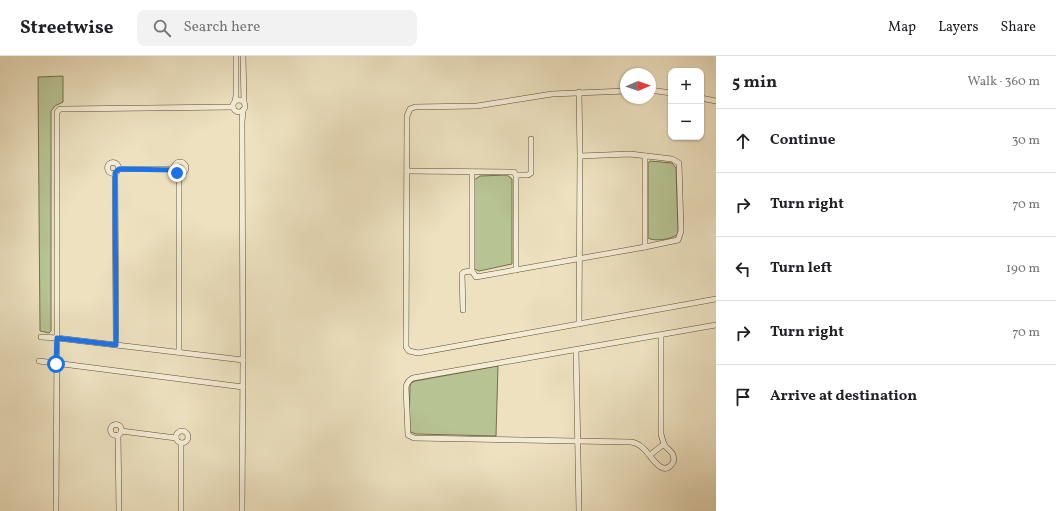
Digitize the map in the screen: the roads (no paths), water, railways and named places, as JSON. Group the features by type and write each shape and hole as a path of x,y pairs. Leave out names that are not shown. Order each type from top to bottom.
{"street":[{"path":"236,56 235,106 240,114 242,122"},
{"path":"242,511 242,122 243,110 245,106 243,56"},
{"path":"620,91 579,92 544,95 481,106 415,106 410,109 407,116 406,347 409,351 418,353 716,300"},
{"path":"656,91 668,93"},
{"path":"579,92 579,324"},
{"path":"704,99 716,101"},
{"path":"235,106 238,100 244,102"},
{"path":"235,106 240,112 243,110"},
{"path":"56,511 57,112 63,108 235,106"},
{"path":"407,171 511,171 516,175 528,175 531,174 531,139"},
{"path":"472,172 472,271 476,277 678,240 681,231 678,162 672,159 630,154 580,156"},
{"path":"645,156 646,247"},
{"path":"174,170 178,163 183,163 186,166 185,170 183,173 179,174"},
{"path":"116,345 117,171 174,170 179,174"},
{"path":"179,174 179,352"},
{"path":"516,175 516,270"},
{"path":"463,310 462,274 464,272 472,271"},
{"path":"661,335 661,434 664,444 673,455 674,459 672,465 663,468 659,467 650,455 635,442 414,438 406,432 406,387 410,379 716,325"},
{"path":"41,337 243,360"},
{"path":"576,350 579,511"},
{"path":"39,361 243,388"},
{"path":"176,438 177,434 180,432 185,432 188,435 188,439 181,443"},
{"path":"119,511 120,433 176,438 181,443 181,511"},
{"path":"650,455 664,444"}]}
